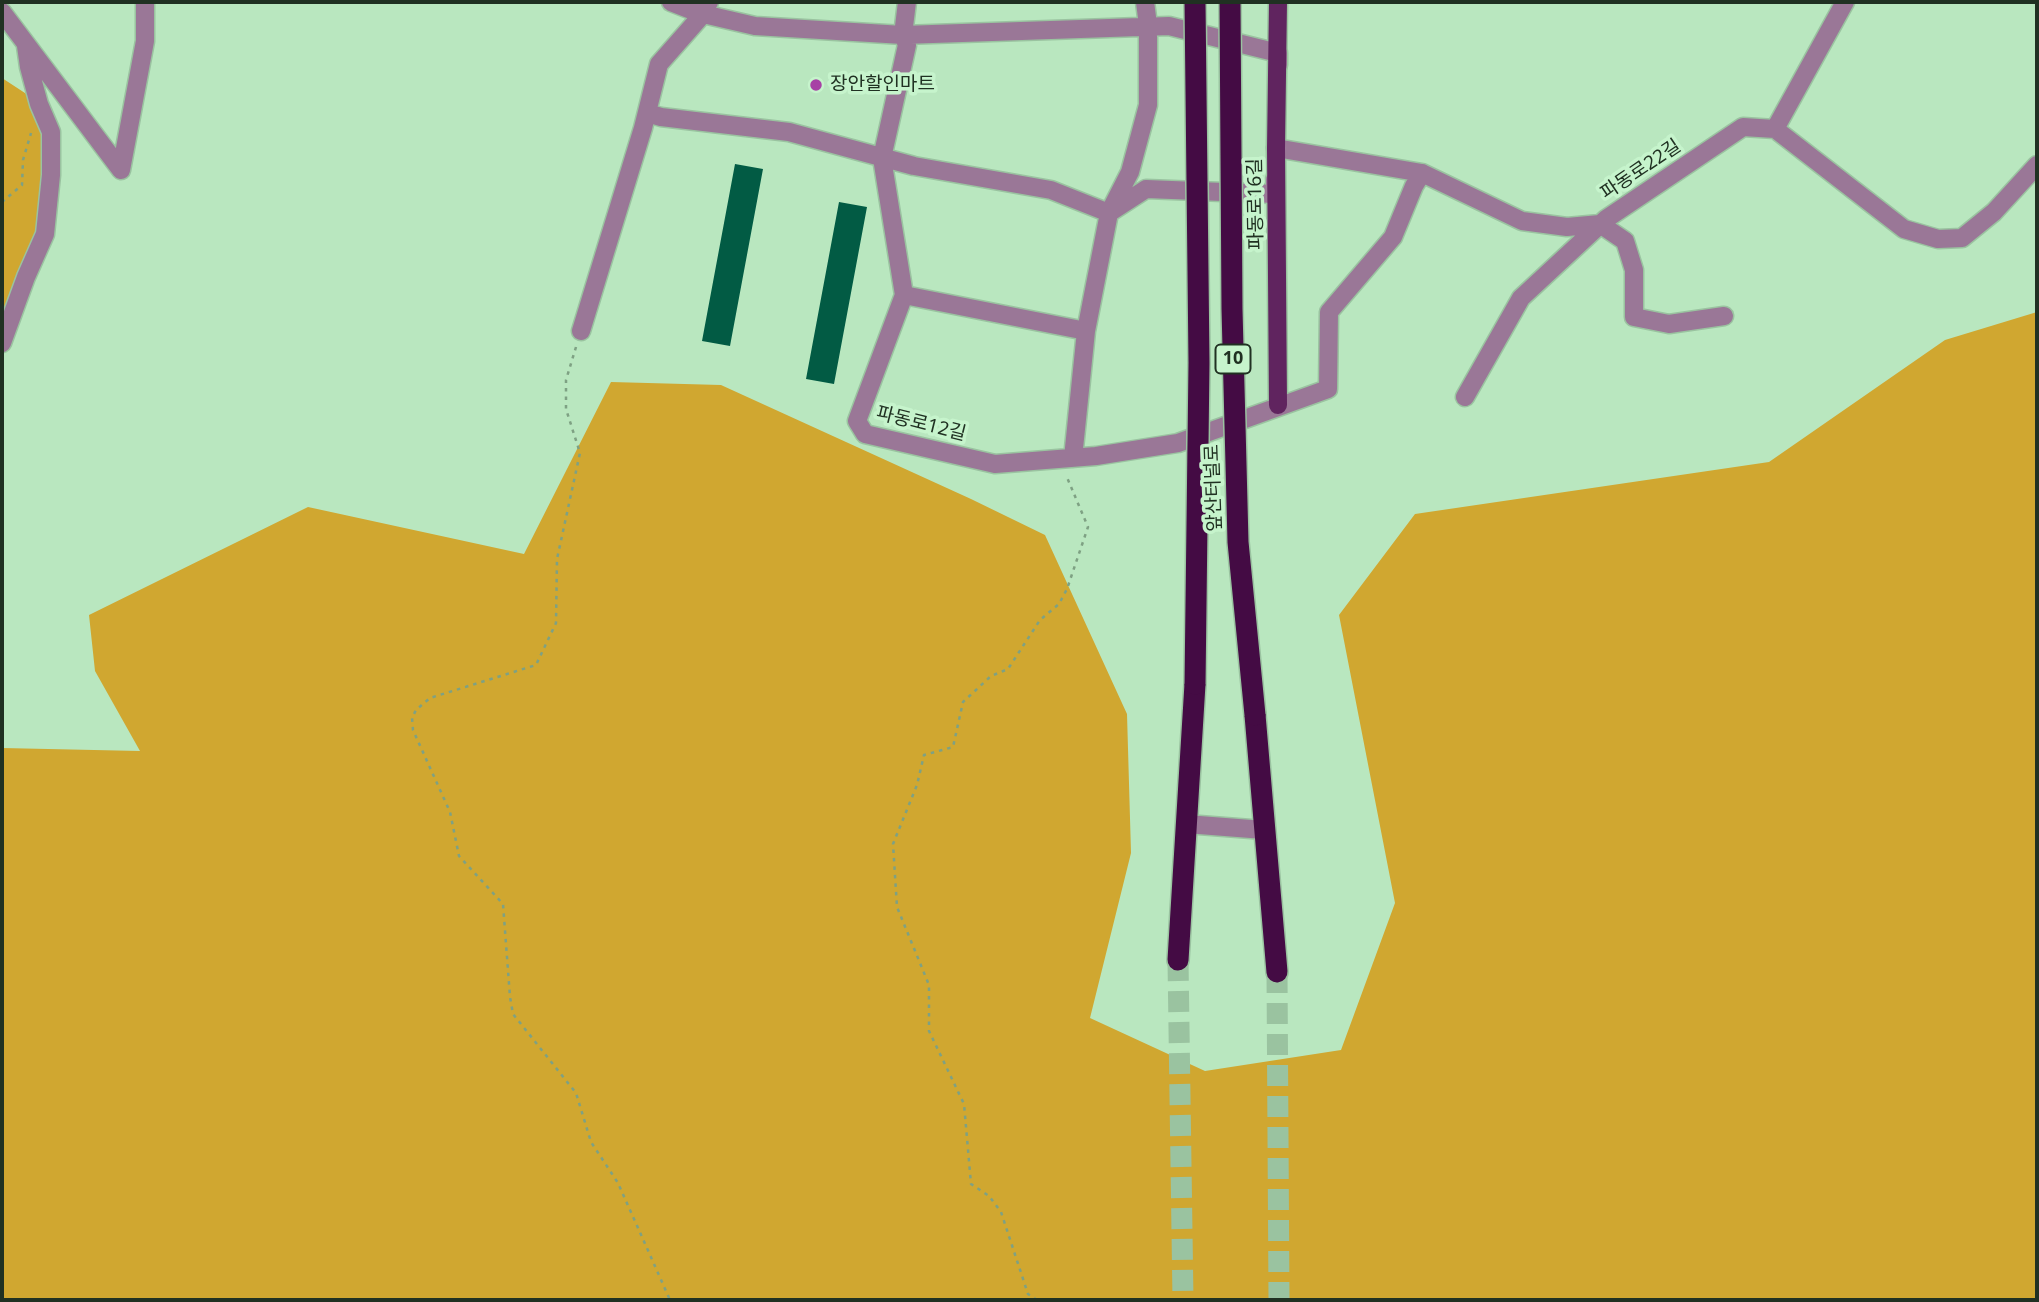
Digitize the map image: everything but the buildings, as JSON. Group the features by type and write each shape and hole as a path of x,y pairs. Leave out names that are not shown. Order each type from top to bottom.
{"highway":[{"name":"앞산터널로","path":"1178,960 1195,684 1199,363 1195,2"},
{"name":"앞산터널로","path":"1230,2 1232,310 1237,517 1277,972"}],"main road":[{"path":"1278,2 1278,53"},
{"name":"파동로16길","path":"1276,148 1278,405"}],"street":[{"path":"2,12 121,170 145,41 145,2"},
{"path":"671,2 706,8 755,26 903,35 1169,26 1278,53 1275,194 1146,189 1109,213"},
{"name":"파동로12길","path":"907,2 903,35 907,45 882,158 904,295 857,421 865,434 995,464 1068,458 1178,443 1328,388 1329,312 1392,237 1422,173"},
{"path":"1068,458 1086,331 1109,213 1130,172 1148,105 1148,25 1145,2"},
{"path":"1845,2 1775,129 1904,229 1938,239 1962,238 1994,212 2037,164"},
{"path":"581,331 647,113 659,64 706,8"},
{"path":"2,343 26,277 46,234 51,175 51,132 29,67 26,43"},
{"path":"647,113 661,117 789,132 914,166 1051,190 1109,213"},
{"name":"파동로22길","path":"1465,397 1521,298 1600,223 1743,127 1775,129"},
{"path":"1276,148 1422,173 1522,221 1567,227 1600,223 1625,241 1634,270 1634,317 1669,324 1724,316"},
{"path":"904,295 1086,331"},
{"path":"1186,824 1264,830"}],"path":[{"path":"2,202 22,185 23,160 41,108"},
{"path":"581,331 566,380 566,409 580,453 557,559 556,623 536,665 430,698 416,710 411,724 450,812 459,856 503,904 513,1014 576,1093 591,1142 618,1183 670,1300"},
{"path":"1037,1300 1028,1294 1001,1212 989,1196 971,1184 964,1104 929,1031 929,985 897,907 893,844 917,785 924,755 953,747 963,702 991,676 1008,670 1040,620 1059,604 1067,589 1087,527 1065,474 1068,458"}],"shaded area":[{"path":"2,78 28,95 56,158 46,256 2,329"},
{"path":"2037,312 2037,1300 2,1300 2,748 140,751 95,671 89,615 308,507 524,554 611,382 721,385 1045,535 1127,714 1131,853 1090,1018 1205,1071 1341,1050 1395,903 1339,615 1415,514 1769,462 1945,340"}],"tunnel":[{"path":"1178,960 1183,1300"},
{"path":"1277,972 1279,1300"}],"place":[{"name":"장안할인마트","path":"816,85"}]}
